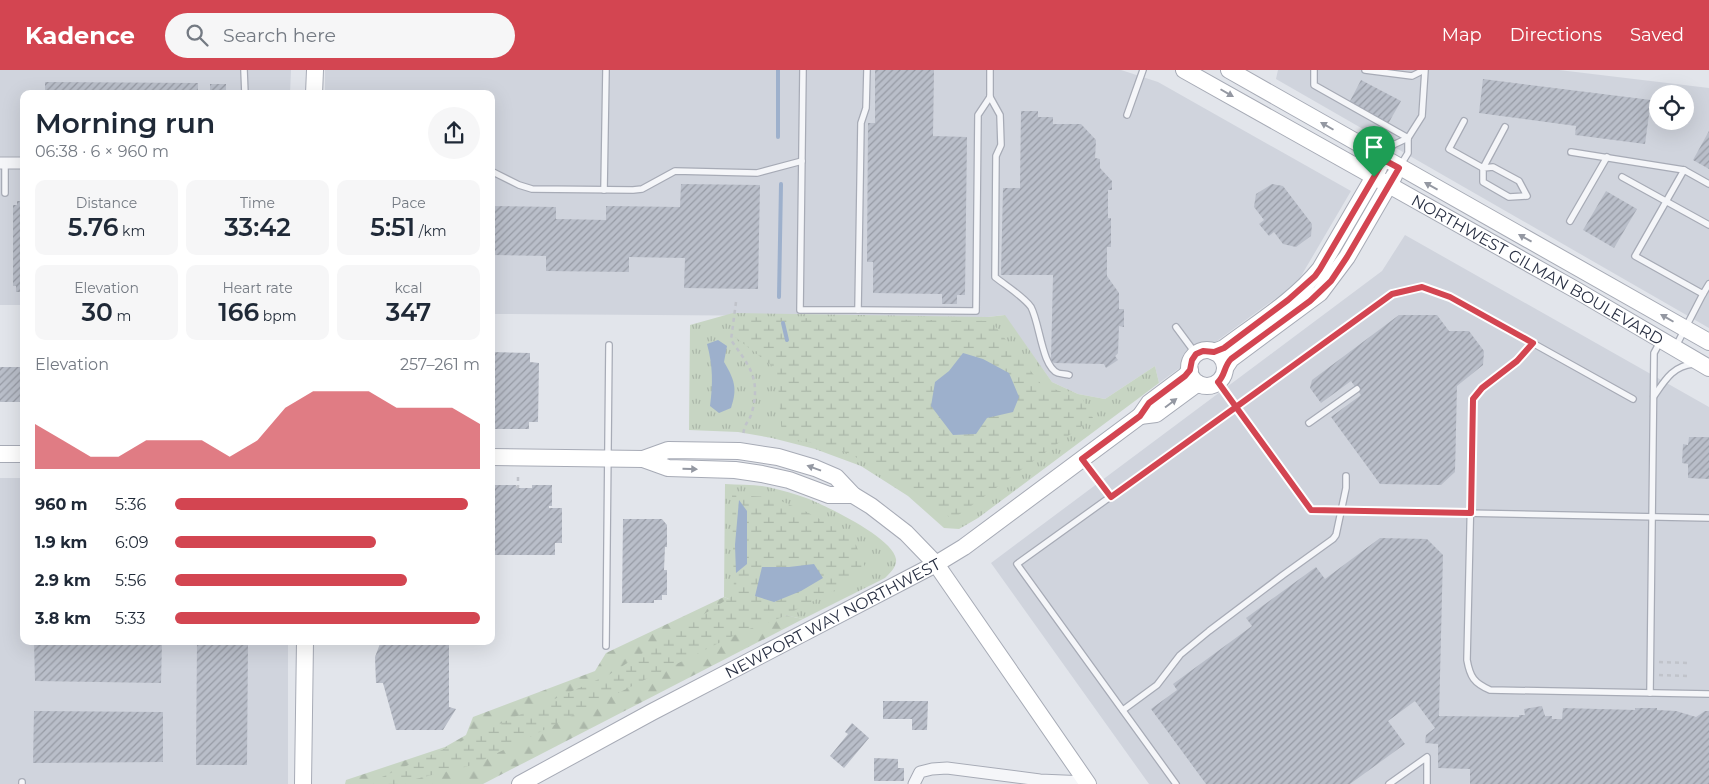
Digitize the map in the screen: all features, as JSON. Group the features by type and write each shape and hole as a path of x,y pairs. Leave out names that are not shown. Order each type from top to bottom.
{"street":[{"path":"314,90 315,70"},
{"name":"NORTHWEST GILMAN BOULEVARD","path":"1184,70 1567,285 1705,366"},
{"name":"NORTHWEST GILMAN BOULEVARD","path":"1229,70 1384,160 1709,342"},
{"path":"1214,352 1224,348 1288,300 1315,276 1384,160"},
{"path":"3,163 20,163"},
{"path":"495,457 643,459 668,450 739,451 796,462 836,477 853,496 871,506 900,528 936,564 964,547 1140,416 1149,403 1185,376 1194,377 1209,386 1222,375 1231,359 1320,292 1347,257 1399,168"},
{"path":"1194,377 1190,363 1196,354 1206,350 1214,352 1222,358 1222,375"},
{"path":"0,454 20,454"},
{"name":"NEWPORT WAY NORTHWEST","path":"520,784 652,712 936,564 1087,783"},
{"path":"303,784 305,645"},
{"path":"914,784 920,772 947,768 1040,780 1087,783"}],"lane":[{"path":"244,70 244,90"},
{"path":"604,190 606,70"},
{"path":"803,70 800,310 976,311 978,115 990,97"},
{"path":"858,310 861,123 866,108 867,70"},
{"path":"990,70 990,97 1000,115 1001,145 996,156 995,277 1029,304 1037,318 1046,360 1057,373 1069,375"},
{"path":"1127,114 1143,70"},
{"path":"1314,70 1314,85 1408,138"},
{"path":"1365,70 1412,76 1424,70 1422,116 1408,138 1408,153 1399,168"},
{"path":"1464,122 1449,149 1483,168 1493,168 1519,181 1526,196 1509,197 1483,182 1483,168 1505,127"},
{"path":"1384,160 1393,145 1408,138"},
{"path":"1571,152 1684,170 1709,184"},
{"path":"1570,222 1607,157"},
{"path":"495,173 532,189 637,190 675,172 757,173 802,161"},
{"path":"3,163 5,193"},
{"path":"1684,170 1635,256 1703,294"},
{"path":"1622,177 1709,225"},
{"path":"1650,693 1654,353 1685,329 1709,284"},
{"path":"1176,784 1017,564 1392,294 1422,287 1450,297 1632,399"},
{"path":"1176,327 1196,354"},
{"path":"1533,343 1517,361 1482,388 1473,399 1467,660 1470,673 1479,685 1490,690 1709,694"},
{"path":"606,646 609,345"},
{"path":"1654,396 1672,372 1680,367 1705,366"},
{"path":"1222,375 1236,407 1311,510 1709,518"},
{"path":"1309,423 1357,388"},
{"path":"1082,459 1111,497"},
{"path":"1123,710 1157,685 1180,655 1209,631 1333,539 1336,535 1346,488 1346,476"},
{"path":"1389,784 1427,757 1427,784"}],"path":[{"path":"736,302 731,340 752,370 755,388 752,413 744,426 743,438"},
{"path":"516,487 518,487 518,476"},
{"path":"1658,662 1687,663"},
{"path":"1658,675 1687,676"}],"shaded area":[{"path":"0,70 291,70 290,90 20,90 20,305 0,305"},
{"path":"325,70 1121,70 1158,82 1351,191 1297,283 1159,383 1155,366 1105,399 1078,394 1052,382 1004,315 988,317 495,314 495,90 325,90"},
{"path":"1278,70 1559,70 1684,85 1649,85 1649,130 1694,130 1694,86 1709,88 1709,328 1276,79"},
{"path":"1405,235 1709,407 1709,784 1149,784 991,563 1382,271"},
{"path":"0,478 20,478 20,645 288,645 288,784 0,784"}],"green space":[{"path":"733,313 988,317 1005,315 1052,382 1078,394 1105,399 1155,366 1159,383 978,518 959,529 944,528 908,496 861,466 815,449 772,438 738,432 689,430 690,325"},
{"path":"738,317 991,321 1041,384 1083,400 1093,418 953,519 928,503 889,472 835,448 782,437 777,370 735,337"},
{"path":"725,484 768,487 804,497 830,509 858,524 884,542 896,559 894,567 885,578 803,619 752,608 724,597"},
{"path":"732,495 771,497 805,511 838,529 856,545 865,567 843,586 780,618 741,632 473,765 395,784 373,784 373,781 610,674 734,595"},
{"path":"724,597 752,608 803,619 483,784 345,784 346,780 445,747 466,735 473,717 595,671 606,653"}],"water":[{"path":"718,340 727,346 724,362 734,384 731,408 719,413 710,406 712,375 707,344"},
{"path":"963,353 983,359 1009,373 1019,397 1013,412 987,418 976,434 953,435 931,406 935,382 949,371"},
{"path":"739,500 747,511 747,564 736,573 735,545"},
{"path":"814,564 823,578 801,591 774,602 755,596 762,567 789,567"}],"building":[{"path":"875,70 934,70 933,136 967,137 965,295 957,295 957,304 942,304 942,294 873,293 873,262 867,262 868,123 875,123"},
{"path":"1483,79 1649,100 1645,144 1575,135 1576,126 1479,113"},
{"path":"1361,80 1401,101 1388,124 1349,103"},
{"path":"45,82 198,83 198,90 45,90"},
{"path":"210,84 226,84 226,90 210,90"},
{"path":"1021,111 1038,111 1038,117 1053,117 1053,124 1081,124 1096,140 1095,158 1100,159 1100,168 1112,181 1112,190 1108,190 1108,218 1111,218 1111,247 1107,247 1107,276 1119,293 1119,309 1124,309 1124,327 1119,326 1118,353 1115,356 1118,360 1106,368 1104,364 1054,363 1051,361 1053,275 1001,275 1003,188 1020,188"},
{"path":"1709,131 1709,169 1693,160"},
{"path":"681,184 760,185 758,289 684,288 685,258 629,257 629,272 546,271 546,256 495,255 495,206 556,207 556,219 606,220 606,206 680,207"},
{"path":"1272,184 1283,186 1312,224 1311,236 1296,247 1283,244 1274,232 1269,236 1259,224 1264,220 1254,207 1256,194"},
{"path":"1606,191 1637,209 1614,248 1583,230"},
{"path":"17,201 20,201 20,292 16,292 16,286 13,286 13,205 17,205"},
{"path":"1399,315 1437,315 1449,331 1469,331 1484,351 1483,365 1457,386 1455,472 1441,485 1380,484 1331,417 1361,395 1351,381 1321,403 1310,388 1312,380"},
{"path":"495,352 530,353 530,362 539,363 538,422 529,422 529,429 495,429"},
{"path":"0,367 20,367 20,402 0,402"},
{"path":"1689,437 1709,437 1709,479 1688,478 1688,464 1682,463 1683,444 1688,445"},
{"path":"495,485 516,485 516,488 532,488 532,485 552,485 552,506 549,506 549,508 562,508 562,543 555,543 555,555 495,555"},
{"path":"623,519 662,519 667,525 664,570 667,570 667,595 662,595 662,600 654,600 654,603 622,603"},
{"path":"1380,538 1427,539 1443,555 1439,716 1519,717 1519,715 1525,715 1524,709 1542,706 1545,716 1552,716 1552,719 1562,719 1563,708 1635,710 1635,708 1657,708 1657,710 1676,711 1696,717 1705,711 1709,711 1709,784 1470,784 1470,769 1438,768 1438,744 1425,743 1426,735 1435,728 1415,701 1388,721 1405,744 1350,784 1206,784 1151,709 1177,690 1173,684 1252,626 1246,618 1316,567 1325,579"},
{"path":"34,645 162,645 161,683 35,681"},
{"path":"197,645 248,645 247,765 196,765"},
{"path":"380,645 449,645 449,707 456,709 443,730 396,730 383,683 376,683 375,657"},
{"path":"883,701 928,701 927,730 912,730 912,719 883,719"},
{"path":"34,711 163,712 163,762 33,763"},
{"path":"852,723 869,738 844,768 830,756 848,734 845,732"},
{"path":"874,758 898,759 898,768 904,768 904,781 874,781"}],"waterway":[{"path":"778,70 778,137"},
{"path":"779,297 781,184"},
{"path":"783,323 787,340"}],"route":[{"path":"1374,177 1320,269 1307,284 1224,348 1214,352 1206,350 1196,354 1190,363 1190,370 1185,376 1149,403 1140,416 1082,459 1111,497 1236,407 1311,510 1471,513 1473,399 1482,388 1517,361 1533,343 1450,297 1422,287 1392,294 1236,407 1218,382 1221,380 1225,368 1231,359 1310,301 1331,281 1340,269 1399,168 1384,160 1374,177"}]}
